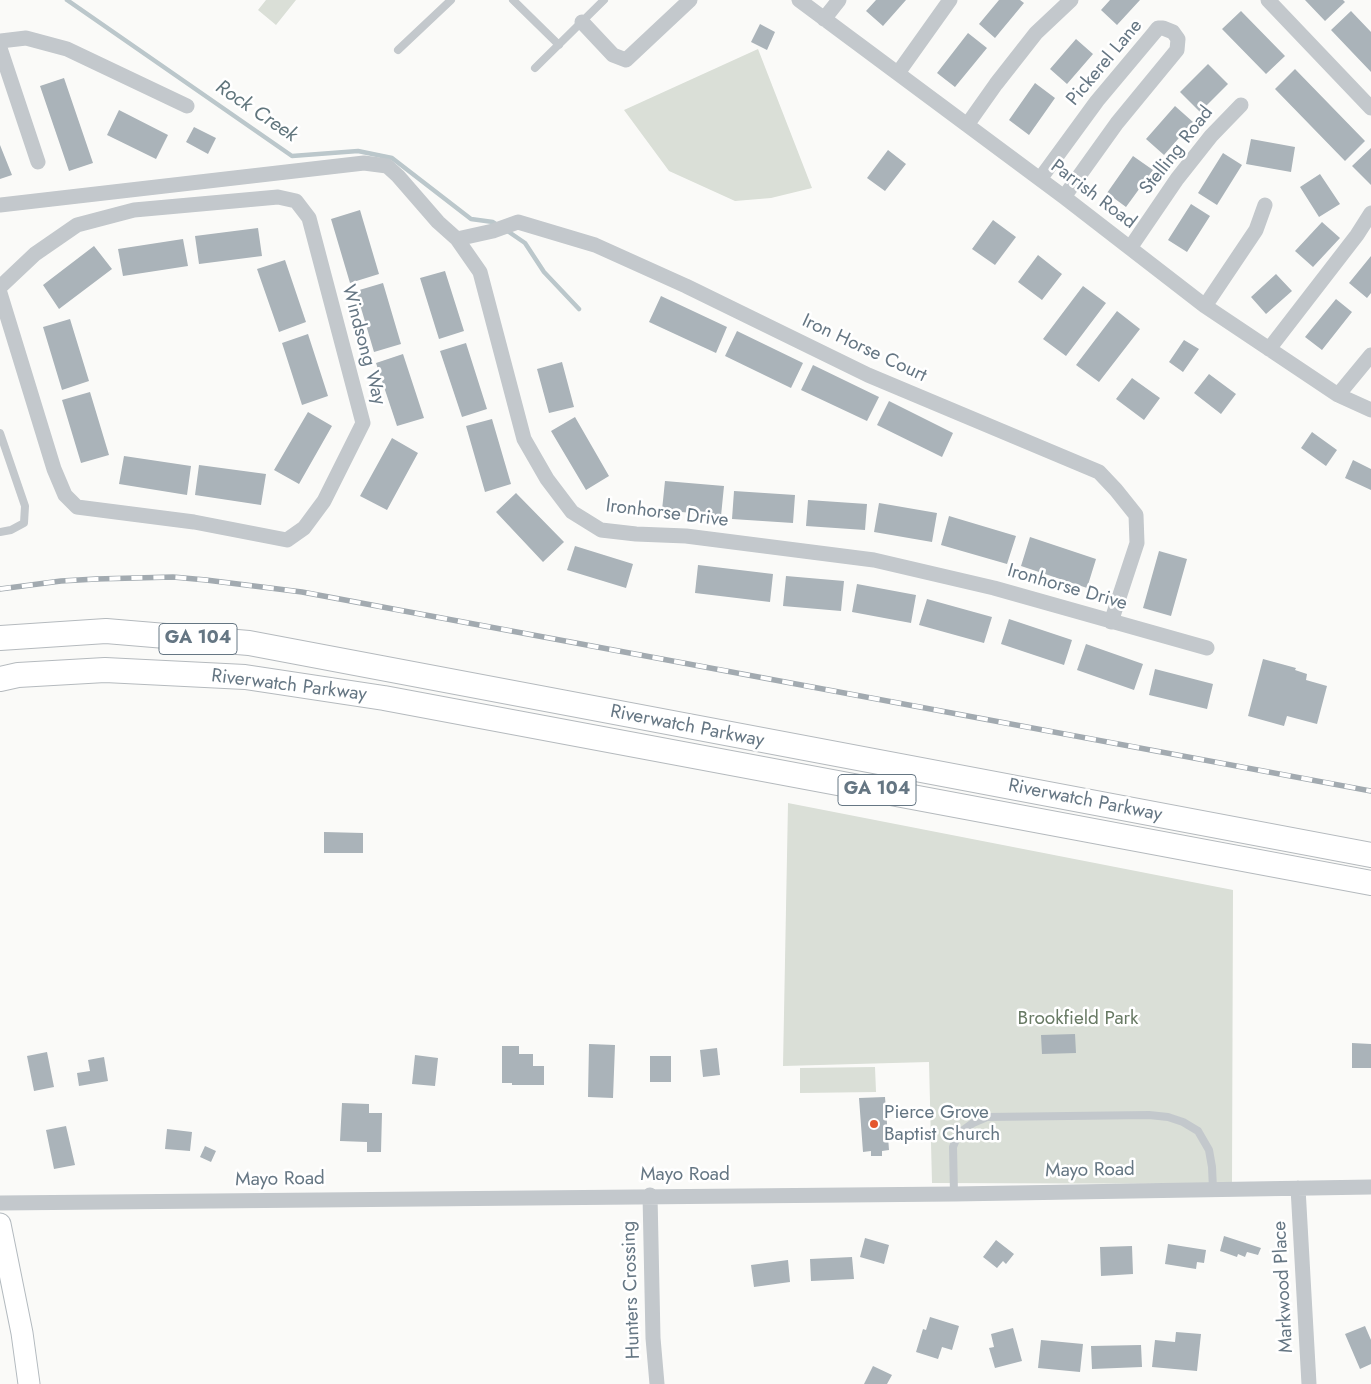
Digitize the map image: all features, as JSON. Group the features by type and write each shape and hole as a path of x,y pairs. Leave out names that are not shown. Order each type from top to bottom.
{"main road":[{"name":"Riverwatch Parkway","path":"0,638 106,631 249,643 1371,855"},
{"name":"Riverwatch Parkway","path":"0,679 18,675 105,670 245,678 384,698 1371,883"}],"street":[{"path":"582,22 613,55 626,60 690,0"},
{"name":"Parrish Road","path":"799,0 1064,197 1206,306 1338,395 1371,410"},
{"path":"824,19 839,0"},
{"path":"898,73 950,0"},
{"path":"967,125 1036,33 1071,0"},
{"path":"1268,0 1371,108"},
{"name":"Pickerel Lane","path":"1040,179 1097,101 1154,32 1158,28 1163,28 1173,32 1178,39 1177,50 1117,123 1064,197"},
{"path":"0,40 26,38 67,49 187,106"},
{"path":"0,48 38,162"},
{"name":"Stelling Road","path":"1130,248 1177,180 1211,136 1241,105"},
{"name":"Ironhorse Drive","path":"0,205 364,163 387,166 438,222 457,239 480,272 524,439 547,479 572,512 601,530 636,534 686,536 874,560 994,588 1207,648"},
{"name":"Windsong Way","path":"0,287 35,254 77,225 134,210 278,197 296,201 309,218 363,423 324,501 304,528 286,540 194,522 77,508 65,495 54,469 0,293"},
{"path":"1206,306 1256,230 1265,204"},
{"path":"1270,349 1357,235 1371,213"},
{"name":"Iron Horse Court","path":"457,239 493,231 518,222 595,245 686,286 868,375 1099,472 1136,515 1137,543 1111,622"},
{"path":"1338,395 1371,355"},
{"name":"Mayo Road","path":"0,1203 650,1195 954,1194 1371,1187"},
{"name":"Markwood Place","path":"1298,1188 1308,1384"},
{"name":"Hunters Crossing","path":"650,1195 653,1338 657,1384"},
{"path":"0,1224 22,1333 29,1384"}],"lane":[{"path":"398,50 450,0"},
{"path":"513,0 559,45"},
{"path":"534,68 604,0"},
{"path":"0,433 24,506 24,523 11,530 0,532"},
{"path":"954,1194 954,1147 957,1137 972,1122 987,1117 1149,1115 1176,1120 1198,1131 1204,1140 1209,1150 1213,1190"}],"green space":[{"path":"266,0 296,0 276,25 258,10"},
{"path":"758,49 812,188 771,198 735,201 669,171 624,110"},
{"name":"Brookfield Park","path":"788,803 1233,890 1232,1184 932,1183 929,1062 783,1066"},
{"path":"875,1067 876,1092 800,1093 800,1068"}],"building":[{"path":"876,0 906,0 883,26 866,11"},
{"path":"999,0 1020,0 1024,3 995,38 979,24"},
{"path":"1110,0 1140,0 1117,25 1101,10"},
{"path":"1305,0 1343,0 1345,2 1325,21"},
{"path":"1241,11 1285,56 1266,74 1222,29"},
{"path":"1351,11 1371,32 1371,72 1331,30"},
{"path":"760,24 775,32 767,50 751,42"},
{"path":"968,33 987,48 955,87 937,73"},
{"path":"1076,39 1093,54 1067,84 1050,69"},
{"path":"1208,64 1228,84 1200,112 1180,92"},
{"path":"1295,69 1365,141 1345,161 1275,89"},
{"path":"64,78 93,163 69,171 40,86"},
{"path":"1035,83 1055,98 1029,135 1009,120"},
{"path":"1175,106 1193,122 1164,155 1146,139"},
{"path":"119,110 168,135 156,159 107,135"},
{"path":"194,127 216,138 208,154 186,142"},
{"path":"1251,139 1295,147 1291,172 1246,164"},
{"path":"0,145 12,175 0,179"},
{"path":"1371,148 1371,185 1352,166"},
{"path":"888,150 906,164 885,191 867,178"},
{"path":"1223,153 1242,165 1217,205 1198,193"},
{"path":"1133,156 1153,170 1126,207 1107,193"},
{"path":"1320,174 1340,204 1319,217 1300,187"},
{"path":"1191,204 1210,216 1187,252 1168,240"},
{"path":"360,210 379,274 350,283 331,219"},
{"path":"993,220 1016,237 995,265 972,249"},
{"path":"1322,222 1340,238 1313,267 1295,251"},
{"path":"258,228 262,256 199,264 195,236"},
{"path":"183,239 188,266 123,276 118,249"},
{"path":"94,246 112,269 59,309 43,285"},
{"path":"1038,255 1062,274 1042,300 1018,282"},
{"path":"1371,256 1371,293 1367,298 1349,283"},
{"path":"285,260 306,322 279,332 257,269"},
{"path":"445,271 464,331 439,339 420,278"},
{"path":"1276,274 1292,291 1266,314 1251,297"},
{"path":"383,283 401,344 374,352 356,291"},
{"path":"1083,286 1106,303 1066,356 1043,339"},
{"path":"661,296 727,327 716,353 649,322"},
{"path":"1336,299 1352,312 1322,350 1305,337"},
{"path":"1117,311 1140,329 1099,382 1076,365"},
{"path":"70,319 89,381 62,390 43,327"},
{"path":"737,331 803,363 791,388 725,356"},
{"path":"308,334 328,396 302,405 282,343"},
{"path":"1184,340 1199,349 1183,372 1169,362"},
{"path":"466,343 487,409 462,417 440,351"},
{"path":"403,354 424,418 397,426 376,363"},
{"path":"562,362 574,407 549,413 537,369"},
{"path":"813,365 879,397 867,421 801,390"},
{"path":"1209,374 1236,394 1221,414 1194,393"},
{"path":"1132,378 1160,398 1144,420 1116,399"},
{"path":"90,392 109,455 81,463 62,400"},
{"path":"889,401 953,433 942,457 877,425"},
{"path":"308,412 332,426 299,484 274,470"},
{"path":"575,417 609,476 586,490 551,431"},
{"path":"492,419 511,484 485,492 466,426"},
{"path":"1312,432 1337,450 1326,466 1301,448"},
{"path":"392,438 418,453 387,510 360,496"},
{"path":"124,456 191,466 187,495 119,484"},
{"path":"1353,460 1371,469 1371,490 1345,478"},
{"path":"199,465 266,474 261,505 195,495"},
{"path":"665,481 724,486 721,516 662,510"},
{"path":"734,491 795,495 793,523 732,519"},
{"path":"516,493 564,542 543,562 496,512"},
{"path":"808,500 867,504 865,530 806,526"},
{"path":"879,503 937,513 932,542 874,532"},
{"path":"949,516 1016,536 1007,564 941,545"},
{"path":"1030,537 1096,559 1087,588 1021,566"},
{"path":"575,546 633,564 626,588 567,570"},
{"path":"1159,551 1187,559 1171,616 1143,608"},
{"path":"698,565 773,574 770,602 695,593"},
{"path":"786,576 844,581 841,611 783,606"},
{"path":"857,584 916,595 911,623 852,612"},
{"path":"927,599 992,617 984,643 919,625"},
{"path":"1009,619 1072,640 1064,665 1001,644"},
{"path":"1086,644 1143,664 1134,690 1077,670"},
{"path":"1263,659 1296,668 1295,670 1307,674 1306,680 1327,686 1317,724 1287,716 1284,726 1248,716"},
{"path":"1155,669 1213,684 1207,709 1149,695"},
{"path":"324,832 363,833 363,853 324,853"},
{"path":"1075,1034 1076,1053 1042,1054 1041,1035"},
{"path":"1352,1043 1371,1044 1371,1068 1352,1068"},
{"path":"589,1044 615,1045 613,1098 588,1097"},
{"path":"502,1046 519,1046 519,1054 533,1054 533,1066 544,1066 544,1085 512,1085 512,1083 502,1083"},
{"path":"717,1048 720,1075 703,1077 700,1050"},
{"path":"47,1052 54,1087 34,1091 27,1056"},
{"path":"415,1055 438,1058 435,1086 412,1084"},
{"path":"650,1056 671,1056 671,1082 650,1082"},
{"path":"104,1057 108,1081 79,1086 77,1073 90,1071 88,1060"},
{"name":"Pierce Grove Baptist Church","path":"885,1097 889,1150 882,1151 882,1156 871,1156 871,1151 863,1152 859,1098"},
{"path":"342,1103 369,1104 369,1113 382,1113 381,1152 367,1152 367,1142 340,1141"},
{"path":"66,1126 75,1165 54,1169 46,1130"},
{"path":"167,1129 192,1132 190,1151 165,1149"},
{"path":"205,1146 216,1151 211,1162 200,1157"},
{"path":"1224,1236 1261,1248 1258,1255 1247,1252 1245,1257 1238,1254 1237,1257 1220,1251"},
{"path":"865,1238 889,1245 884,1264 860,1257"},
{"path":"996,1240 1014,1254 1006,1264 1003,1261 997,1268 983,1257"},
{"path":"1168,1244 1206,1250 1204,1263 1197,1262 1196,1269 1165,1264"},
{"path":"1132,1246 1133,1274 1101,1276 1100,1247"},
{"path":"852,1257 854,1279 811,1281 810,1259"},
{"path":"788,1260 790,1282 754,1287 751,1265"},
{"path":"930,1317 959,1326 952,1350 942,1347 938,1359 916,1352 923,1329 926,1330"},
{"path":"1365,1326 1371,1340 1371,1364 1360,1369 1345,1334"},
{"path":"1013,1328 1022,1361 995,1368 989,1348 994,1347 991,1334"},
{"path":"1176,1332 1201,1334 1197,1371 1152,1367 1155,1340 1175,1342"},
{"path":"1041,1340 1083,1344 1080,1372 1038,1368"},
{"path":"1141,1345 1142,1367 1092,1369 1091,1346"},
{"path":"873,1366 892,1375 887,1384 864,1384"}],"waterway":[{"name":"Rock Creek","path":"67,0 292,156 358,151 392,158 471,219 493,222 499,226"},
{"name":"Rock Creek","path":"506,230 525,243 544,272 579,309"}],"railway":[{"path":"0,589 61,581 173,577 302,592 1371,791"}],"place":[{"name":"Pierce Grove Baptist Church","path":"874,1124"}]}
